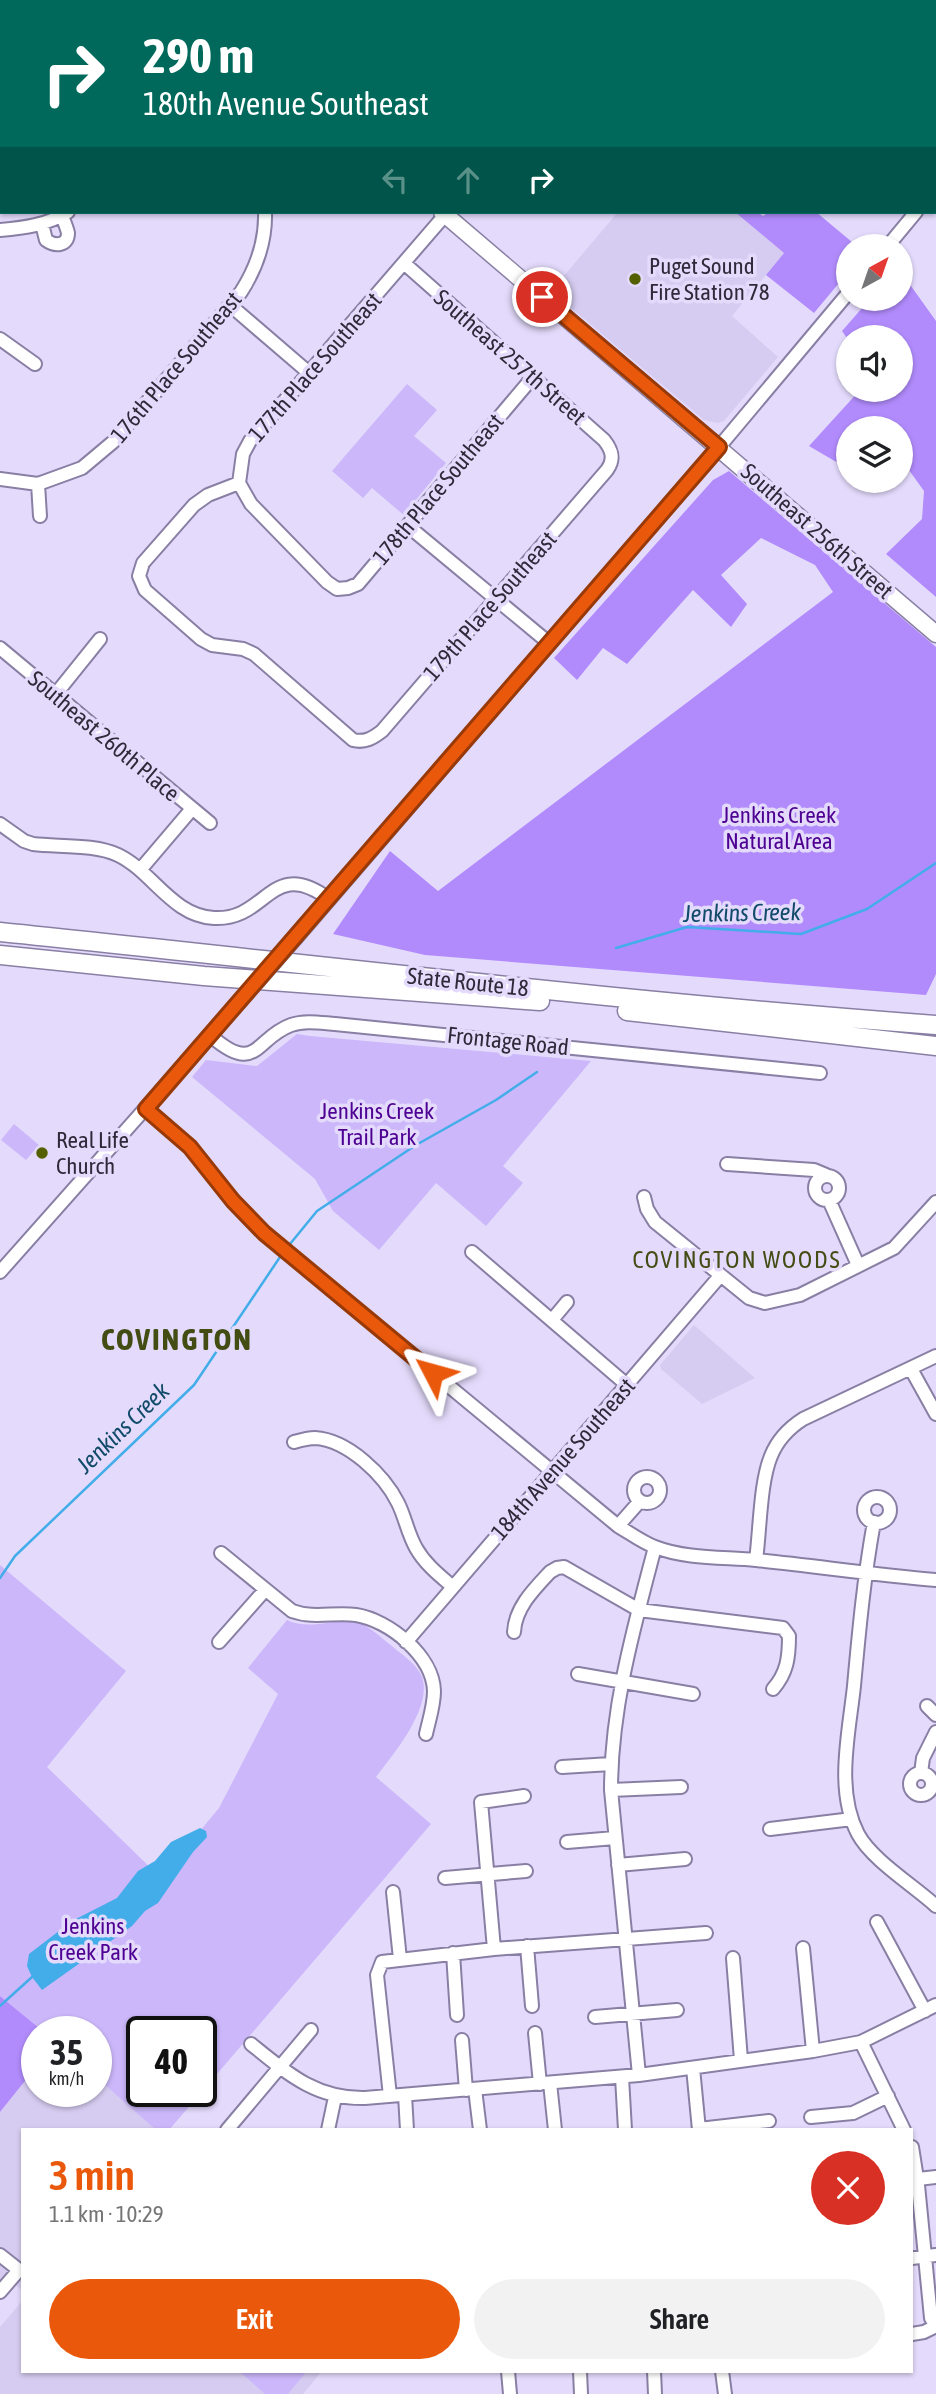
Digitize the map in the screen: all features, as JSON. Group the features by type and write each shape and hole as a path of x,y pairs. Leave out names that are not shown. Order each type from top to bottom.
{"highway":[{"name":"State Route 18","path":"0,932 568,998 936,1046"},
{"name":"State Route 18","path":"0,955 218,977 568,998"},
{"name":"State Route 18","path":"616,1004 936,1025"},
{"path":"785,1028 936,1053"}],"main road":[{"name":"Southeast 256th Street","path":"444,214 936,634"}],"street":[{"path":"0,230 28,228 65,214 68,232 66,239 61,244 49,243 42,224"},
{"name":"176th Place Southeast","path":"38,484 82,468 113,442 230,305 250,278 256,264 265,231 265,214"},
{"name":"177th Place Southeast","path":"239,483 240,466 250,441 405,264 442,214"},
{"path":"898,234 914,214"},
{"name":"Southeast 257th Street","path":"405,264 604,440 612,454"},
{"path":"230,305 308,372"},
{"path":"0,1272 211,1037 836,308"},
{"path":"0,339 35,364"},
{"name":"178th Place Southeast","path":"239,483 251,504 327,582 337,589 348,588 358,584 533,377"},
{"name":"179th Place Southeast","path":"239,483 208,495 194,505 143,563 139,576 145,590 201,639 212,645 247,650 353,740 366,741 382,731 607,470 612,454"},
{"path":"0,479 38,484 40,516"},
{"path":"408,526 549,643"},
{"path":"55,695 100,639"},
{"name":"Southeast 260th Place","path":"0,648 209,823"},
{"path":"140,870 191,810"},
{"path":"0,824 33,844 105,850 116,854 140,870 182,907 214,919 239,915 277,888 292,882 309,886 329,899"},
{"name":"Frontage Road","path":"211,1037 229,1050 251,1053 287,1026 306,1022 820,1073"},
{"path":"146,1109 190,1147 233,1201 264,1233 618,1526 655,1547 696,1555 936,1580"},
{"path":"727,1164 814,1170 826,1175 816,1181 814,1189 821,1199 829,1200 858,1265"},
{"path":"644,1197 647,1209 656,1222 749,1298 765,1303 800,1295 894,1248 936,1202"},
{"path":"472,1252 627,1385"},
{"name":"184th Avenue Southeast","path":"406,1642 720,1276"},
{"path":"552,1320 568,1302"},
{"path":"756,1560 765,1482 771,1456 789,1428 936,1356"},
{"path":"911,1369 936,1415"},
{"path":"294,1442 316,1438 327,1440 362,1461 397,1500 411,1537 425,1561 453,1587"},
{"path":"618,1526 640,1502"},
{"path":"874,1522 864,1574 846,1795 859,1836 875,1854 936,1906"},
{"path":"639,2075 615,1838 611,1764 622,1682 655,1547"},
{"path":"221,1553 292,1611 306,1616 360,1616 382,1625 406,1642 426,1666 432,1679 432,1703 426,1734"},
{"path":"514,1632 520,1608 544,1579 557,1568 568,1569 639,1610 778,1626 786,1630 789,1636 789,1661 784,1674 773,1689"},
{"path":"219,1642 265,1590"},
{"path":"578,1674 693,1694"},
{"path":"921,1773 930,1741 936,1732"},
{"path":"562,1767 611,1764"},
{"path":"611,1790 681,1787"},
{"path":"495,1948 481,1802 524,1796"},
{"path":"770,1829 852,1819"},
{"path":"567,1842 615,1838"},
{"path":"618,1859 685,1859"},
{"path":"445,1878 526,1871"},
{"path":"393,1892 400,1959"},
{"path":"251,2044 308,2086 335,2096 390,2096 622,2077 861,2042 932,2011 877,1922"},
{"path":"390,2096 377,1975 380,1965 385,1961 495,1948 706,1933"},
{"path":"527,1946 532,2006"},
{"path":"803,1948 813,2051"},
{"path":"453,1953 457,2015"},
{"path":"733,1958 741,2060"},
{"path":"595,2017 677,2010"},
{"path":"229,2128 311,2030"},
{"path":"535,2033 555,2128"},
{"path":"462,2039 480,2128"},
{"path":"861,2042 903,2128"},
{"path":"693,2068 699,2128"},
{"path":"622,2077 625,2128"},
{"path":"405,2095 407,2128"},
{"path":"328,2128 335,2096"},
{"path":"811,2117 853,2113 888,2096"},
{"path":"715,2128 769,2121"},
{"path":"913,2156 931,2318 936,2326 913,2334"},
{"path":"916,2183 936,2177"},
{"path":"0,2255 19,2270 0,2292"},
{"path":"508,2373 510,2394"},
{"path":"580,2373 581,2394"},
{"path":"654,2373 655,2394"},
{"path":"722,2373 725,2394"}],"shaded area":[{"path":"616,214 737,214 784,253 732,316 778,357 724,421 718,423 704,420 551,291"},
{"path":"694,1325 755,1378 702,1404 661,1369 660,1365"},
{"path":"21,2086 21,2107 112,2107 112,2091 126,2104 126,2107 130,2107 154,2128 21,2128 21,2289 6,2277 0,2284 0,2112"},
{"path":"21,2302 21,2373 320,2373 303,2394 0,2394 0,2327"}],"green space":[{"path":"737,214 818,214 842,234 836,234 836,287 814,313 766,275 784,253"},
{"path":"914,290 936,321 936,597 886,554 922,519 924,491 913,476 913,416 836,416 849,402 913,402 913,325 847,325 859,312 914,312"},
{"path":"407,384 437,410 414,436 446,463 415,501 406,517 372,488 363,498 332,471"},
{"path":"836,416 836,462 809,446"},
{"name":"Jenkins Creek Natural Area","path":"729,471 936,647 936,974 926,995 425,955 333,934 390,851 438,891 833,592 815,565 761,538 721,575 747,604 731,627 693,590 627,664 603,648 577,680 554,658 713,480"},
{"name":"Jenkins Creek Trail Park","path":"297,1034 591,1061 503,1166 523,1183 486,1226 436,1183 379,1250 333,1211 315,1179 192,1077 206,1060 257,1066"},
{"path":"14,1124 39,1145 26,1160 1,1140"},
{"name":"Jenkins Creek Park","path":"0,1565 126,1671 47,1767 161,1878 219,1808 278,1694 248,1668 287,1620 303,1624 351,1621 362,1624 409,1660 422,1677 424,1689 417,1716 401,1744 376,1777 431,1824 217,2074 217,2016 126,2016 126,2104 112,2091 112,2016 24,2016 0,1996"},
{"path":"0,1996 24,2016 21,2016 21,2086 0,2112"},
{"name":"Jenkins Creek Park","path":"130,2107 189,2107 171,2128 154,2128"},
{"path":"241,2373 305,2373 288,2394 265,2394"}],"water":[{"path":"200,1828 206,1831 207,1837 193,1852 158,1903 145,1911 132,1926 42,1990 27,1966 29,1954 72,1921 117,1898 138,1871 155,1861 171,1842"}],"waterway":[{"name":"Jenkins Creek","path":"616,948 687,927 801,934 867,909 936,863"},
{"name":"Jenkins Creek","path":"290,1244 317,1211 416,1145 496,1100 537,1072"},
{"name":"Jenkins Creek","path":"0,1578 15,1556 194,1385 280,1257"},
{"path":"0,2006 32,1977"}],"place":[{"name":"Puget Sound Fire Station 78","path":"635,279"},
{"name":"Real Life Church","path":"42,1153"}],"district":[{"name":"COVINGTON WOODS","path":"737,1260"},
{"name":"COVINGTON","path":"177,1340"}],"route":[{"path":"433,1373 264,1233 233,1201 190,1147 146,1109 719,447 542,297"}]}
